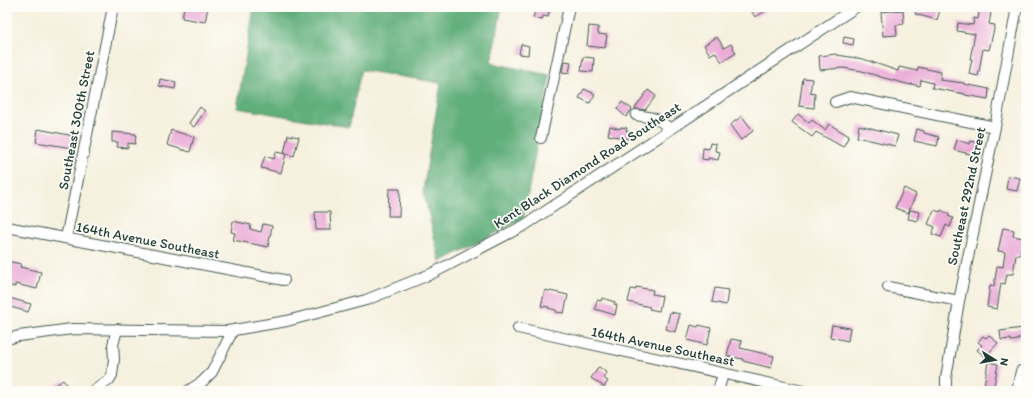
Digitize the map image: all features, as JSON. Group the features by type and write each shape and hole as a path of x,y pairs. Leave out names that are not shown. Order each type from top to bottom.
{"street":[{"name":"Southeast 300th Street","path":"66,238 113,7"},
{"path":"541,138 570,7"},
{"name":"Kent Black Diamond Road Southeast","path":"7,339 72,329 228,331 287,321 366,300 431,274 525,225 856,7"},
{"name":"Southeast 292nd Street","path":"946,391 946,378 959,301 995,127 1017,7"},
{"path":"835,102 850,97 995,127"},
{"path":"636,115 658,119 670,129"},
{"name":"164th Avenue Southeast","path":"7,227 284,280"},
{"path":"888,288 959,301"},
{"name":"164th Avenue Southeast","path":"518,328 802,391"},
{"path":"93,391 109,380 112,375 114,363 113,344 117,329"},
{"path":"188,391 202,382 212,372 233,330"},
{"path":"1017,391 1021,371"},
{"path":"718,391 723,374"}],"green space":[{"path":"254,7 502,7 491,63 550,75 523,219 440,262 423,190 441,83 361,70 349,127 237,108"}],"building":[{"path":"184,7 208,7 205,22 182,18"},
{"path":"539,7 550,7 548,17 543,16 542,20 533,18 535,11 539,12"},
{"path":"749,7 773,7 755,17"},
{"path":"918,7 941,7 937,20 915,14"},
{"path":"980,7 992,7 989,24 995,25 989,50 983,49 978,76 969,74 972,59 970,59 975,34 957,31 958,23 973,25 974,18 978,19"},
{"path":"903,10 904,24 896,25 897,35 883,36 881,12"},
{"path":"589,26 598,27 598,34 607,35 605,48 587,46"},
{"path":"717,37 724,48 731,44 736,53 722,62 715,52 710,55 704,45"},
{"path":"844,37 854,39 853,45 843,43"},
{"path":"521,44 529,46 528,55 519,54"},
{"path":"836,54 863,59 898,71 899,67 917,71 918,67 941,72 940,80 964,83 989,89 988,99 932,88 933,83 921,80 920,86 911,85 862,71 843,68 820,70 819,56"},
{"path":"583,57 594,58 593,72 581,71"},
{"path":"564,61 571,62 569,73 562,72"},
{"path":"803,78 812,79 810,93 815,94 814,108 799,106"},
{"path":"160,79 176,82 175,89 159,86"},
{"path":"584,89 595,94 590,103 579,98"},
{"path":"648,90 656,96 645,110 636,109 635,108"},
{"path":"622,102 632,109 626,117 617,109"},
{"path":"200,107 205,111 194,127 189,123"},
{"path":"798,114 809,123 812,120 825,130 829,124 849,136 843,147 816,132 812,137 792,122"},
{"path":"742,116 753,131 741,140 730,125"},
{"path":"859,125 898,135 895,146 857,137"},
{"path":"610,126 620,129 621,127 627,128 626,131 630,132 628,139 608,135"},
{"path":"38,129 74,136 72,148 36,142"},
{"path":"917,129 924,131 924,133 939,137 937,146 914,141"},
{"path":"171,130 194,137 190,152 167,145"},
{"path":"112,132 136,134 135,144 128,143 128,148 117,147 118,142 112,142"},
{"path":"288,135 299,137 294,156 284,153"},
{"path":"957,140 970,144 971,141 980,143 977,156 954,150"},
{"path":"710,143 716,144 715,151 720,152 718,160 708,158 708,160 702,159 703,148 709,149"},
{"path":"276,152 286,154 281,173 261,168 265,156 274,159"},
{"path":"1008,176 1020,178 1017,191 1006,189"},
{"path":"904,188 916,194 908,213 895,208"},
{"path":"389,189 400,189 399,216 388,216"},
{"path":"910,210 920,212 918,221 908,219"},
{"path":"934,210 940,212 941,210 953,218 950,227 946,225 941,237 932,234 935,227 928,224"},
{"path":"315,212 330,212 331,230 316,230"},
{"path":"233,221 251,225 250,229 261,232 263,224 272,226 268,247 233,240 235,233 231,232"},
{"path":"1003,228 1014,230 1013,236 1023,238 1020,255 1016,255 1013,274 1007,274 1005,284 1001,283 997,309 987,307 990,285 994,286 997,266 1003,267 1005,252 998,251"},
{"path":"7,261 21,264 20,267 41,272 37,289 15,284 15,287 7,285"},
{"path":"636,287 653,290 652,294 662,296 659,311 649,309 650,307 628,302 631,289 636,290"},
{"path":"715,288 728,290 726,305 712,302"},
{"path":"545,290 568,295 564,313 556,312 556,310 548,308 549,307 541,306"},
{"path":"9,298 31,304 28,312 7,306"},
{"path":"602,298 615,302 614,304 617,305 615,315 595,309 597,300 601,301"},
{"path":"670,312 680,314 675,332 666,329"},
{"path":"691,325 711,328 707,345 687,340"},
{"path":"832,325 850,328 848,341 830,337"},
{"path":"1023,328 1025,338 1018,338 1018,340 1011,341 1011,339 1001,340 1000,331"},
{"path":"989,335 998,343 985,357 977,350 982,345 978,342 983,336 986,338"},
{"path":"731,339 742,341 740,348 774,356 771,368 743,361 743,359 727,356"},
{"path":"988,362 998,364 993,391 983,391"},
{"path":"599,367 607,373 603,378 608,381 604,387 591,378"},
{"path":"63,380 72,391 48,391"}]}
